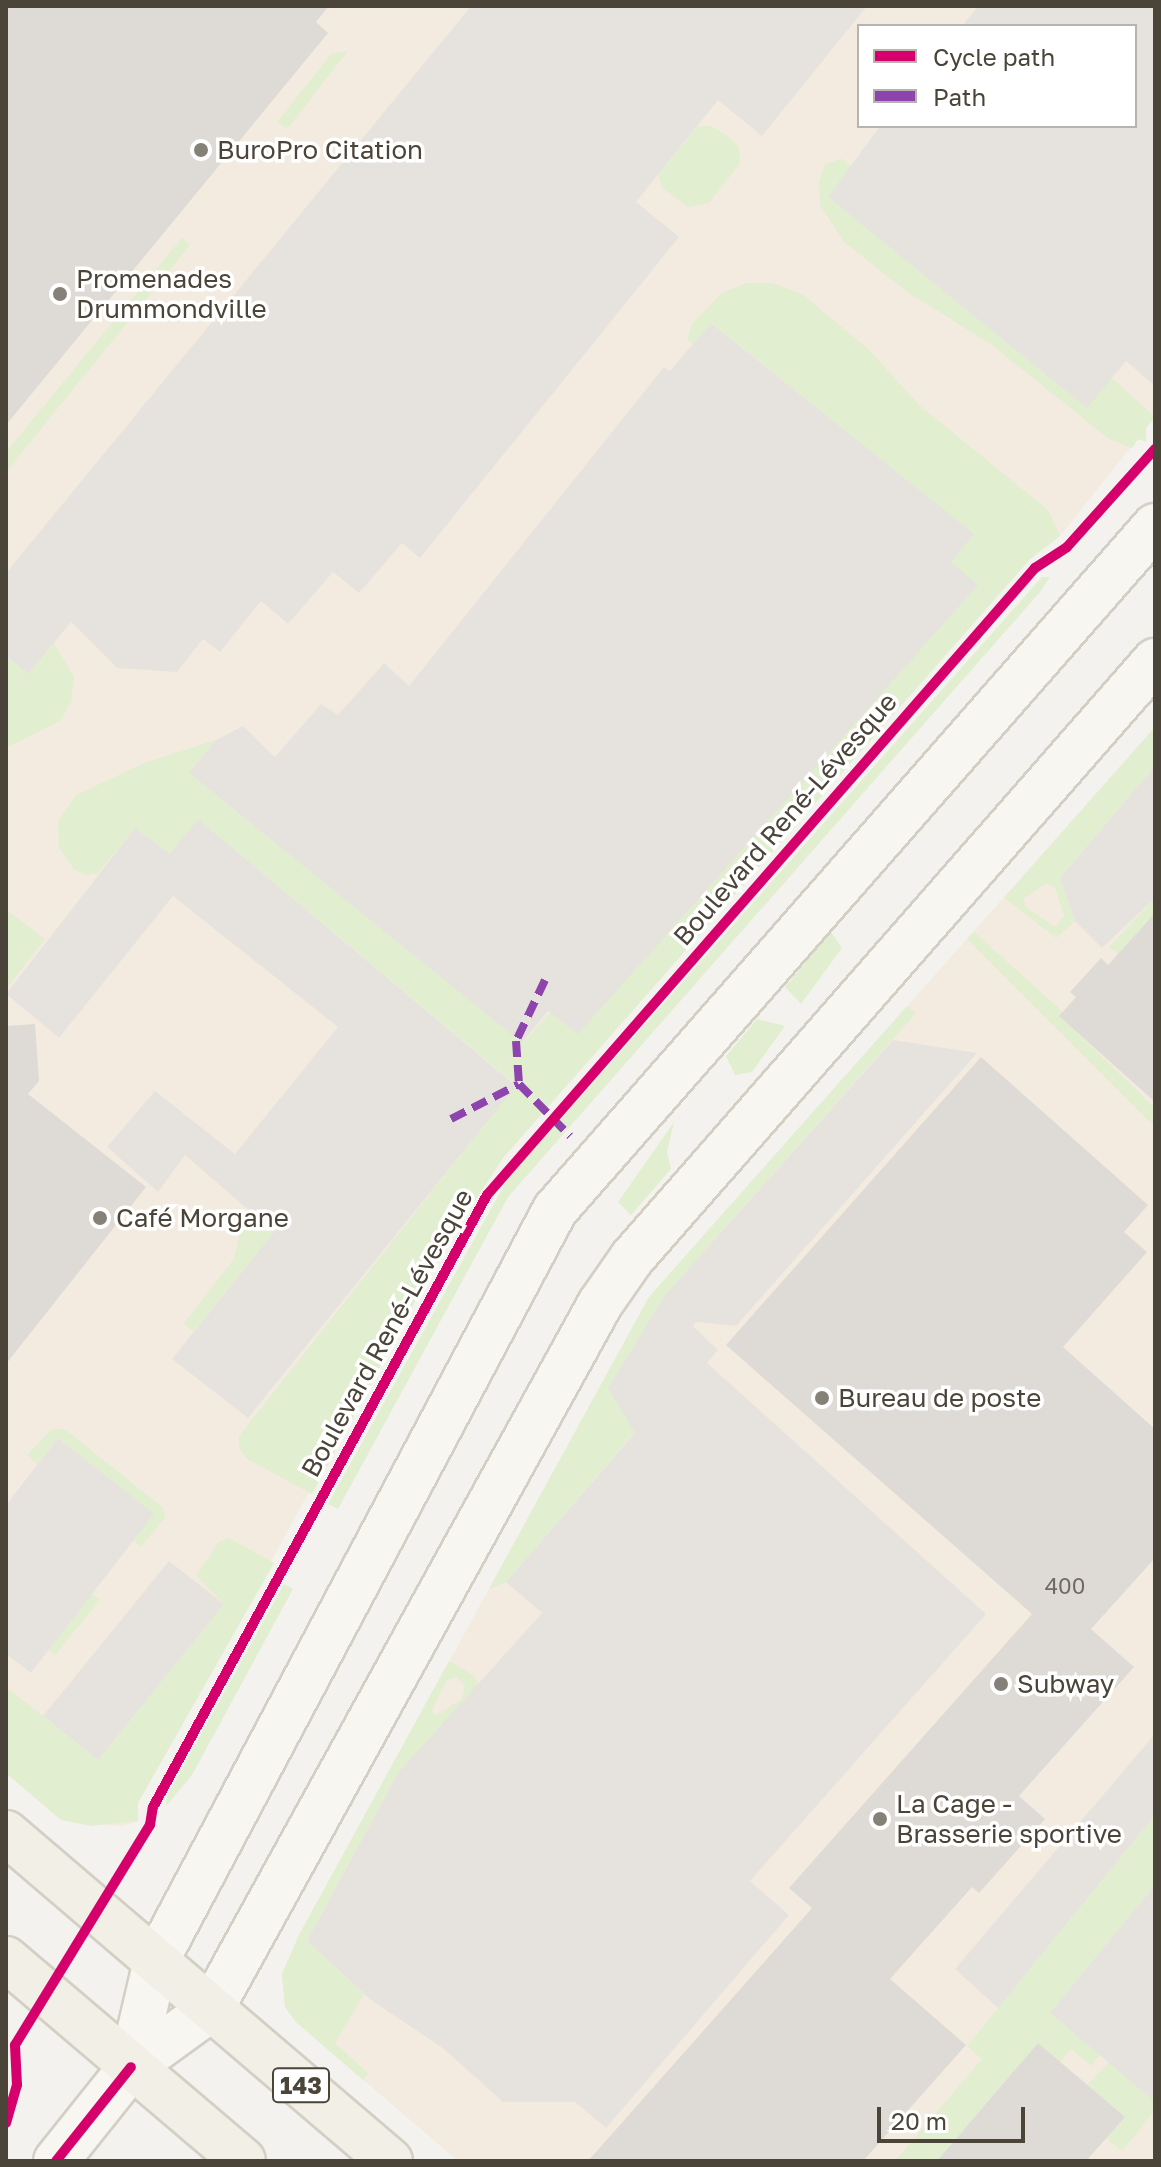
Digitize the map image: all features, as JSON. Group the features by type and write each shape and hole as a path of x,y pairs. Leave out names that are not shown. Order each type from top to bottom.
{"main road":[{"path":"131,2067 156,1961 555,1210 1155,526"},
{"path":"56,2161 131,2067 211,2009 616,1278 1155,661"},
{"name":"143","path":"6,1833 390,2161"},
{"path":"6,1959 243,2161"}],"shaded area":[{"path":"6,6 1155,6 1155,417 1060,536 1030,559 503,1158 444,1247 138,1803 138,1821 122,1826 61,1820 6,1773"},
{"path":"471,6 867,6 762,136 718,100 636,202 679,237 420,558 402,543 359,593 333,572 288,624 261,601 220,652 203,639 177,672 117,668 71,622 28,674 6,656 6,573"},
{"path":"978,6 1155,6 1154,385 1126,361 1087,408 828,197 879,128 1137,128 1137,24 964,24"},
{"path":"711,323 974,534 951,562 978,585 578,1034 548,1011 522,1043 189,773 216,740 243,726 275,757 321,704 338,715 384,663 409,686 664,367 670,371"},
{"path":"1155,727 1155,2161 458,2161 296,2022 285,2007 282,1974 299,1935 649,1297"},
{"path":"1155,766 1155,898 1102,948 1075,921 1060,878"},
{"path":"198,819 516,1086 248,1418 172,1359 274,1232 185,1155 158,1192 107,1147 155,1091 235,1154 338,1027 173,896 59,1038 6,994 135,828 170,854"},
{"path":"893,1040 977,1053 736,1326 696,1322 693,1326 718,1350 707,1363 986,1614 750,1881 789,1915 606,2128 575,2102 503,2102 444,2049 371,2000 307,1941 398,1773 542,1613 506,1582 635,1433 608,1388 666,1294"},
{"path":"58,1438 154,1514 31,1673 6,1654 6,1505"},
{"path":"169,1561 224,1604 98,1760 43,1716"},
{"path":"1155,1734 1155,1815 998,2008 955,1969"},
{"path":"1155,1885 1155,2102 1050,2013"}],"green space":[{"path":"348,51 287,129 277,122 332,53"},
{"path":"698,126 711,126 728,136 738,146 740,163 709,203 688,207 663,189 658,175"},
{"path":"842,159 852,168 828,197 1087,407 1112,378 1155,417 1146,428 1146,442 1138,439 1132,448 1109,439 992,345 906,291 844,242 820,205 819,182 825,164"},
{"path":"182,238 190,245 6,472 6,452"},
{"path":"746,283 772,283 802,294 868,349 919,405 1048,510 1060,536 1030,559 503,1158 444,1247 312,1494 247,1459 239,1448 239,1436 516,1085 198,819 170,854 135,828 98,873 87,875 74,869 59,848 58,822 76,795 147,762 216,740 189,773 523,1043 973,535 712,323 693,344 687,339 692,324 722,293"},
{"path":"1042,577 1050,577 1040,592 508,1197 338,1509 328,1504 507,1180"},
{"path":"54,643 74,677 71,702 60,721 6,748 6,656 28,674"},
{"path":"1155,727 1155,766 1060,878 1075,921 1056,938 1004,898","holes":["1047,883 1055,888 1064,916 1055,927 1027,908 1023,899"]},
{"path":"1155,898 1155,913 1118,954 1109,947"},
{"path":"6,910 45,939 6,989"},
{"path":"831,932 842,948 801,1004 785,987"},
{"path":"974,932 1063,1012 1060,1016 1155,1108 1155,1127 967,939"},
{"path":"907,1006 916,1013 666,1294 635,1432 506,1582 489,1589 649,1297"},
{"path":"757,1019 785,1026 752,1072 735,1075 726,1056"},
{"path":"674,1122 667,1152 671,1169 631,1215 618,1202"},
{"path":"250,1211 274,1232 193,1332 184,1323 234,1259 243,1218"},
{"path":"52,1429 65,1429 163,1508 165,1517 141,1547 134,1540 153,1514 58,1438 37,1464 27,1455"},
{"path":"229,1538 274,1563 138,1803 138,1821 91,1826 61,1820 6,1773 6,1687 98,1760 224,1604 196,1575 219,1542"},
{"path":"284,1584 293,1589 192,1775 166,1806 167,1796"},
{"path":"92,1594 100,1600 55,1655 48,1650"},
{"path":"449,1661 473,1675 480,1687 398,1773 307,1941 364,1994 335,2043 369,2074 363,2080 296,2022 285,2007 282,1974 299,1935","holes":["457,1677 465,1686 462,1699 435,1716 432,1710 447,1680"]},
{"path":"1155,1815 1155,1885 1051,2012 1100,2055 1091,2066 1071,2049 1060,2062 1038,2043 937,2161 895,2161 982,2059 967,2046"},
{"path":"1109,2062 1155,2102 1155,2110 1122,2151 1106,2138 1125,2117 1087,2085"}],"building":[{"name":"Promenades Drummondville","path":"6,6 329,6 316,22 328,33 6,425"},
{"path":"1155,913 1155,1102 1059,1016 1076,997 1070,992 1101,958 1108,965"},
{"path":"35,1024 39,1081 28,1094 146,1187 6,1364 6,1026"},
{"path":"981,1057 1148,1205 1124,1232 1147,1252 1063,1347 1155,1429 1155,1558 1091,1629 1134,1667 1019,1796 1045,1819 979,1893 972,1887 890,1979 966,2045 863,2161 588,2161 812,1908 789,1888 1032,1614 726,1345"},
{"path":"1038,2043 1125,2117 1086,2161 937,2161"}],"marked path":[{"path":"545,980 516,1041 519,1084 570,1136"},
{"path":"451,1119 519,1084"}],"cycle path":[{"name":"Boulevard René-Lévesque","path":"6,2123 17,2085 15,2045 150,1825 153,1807 487,1195 1035,568 1067,547 1155,449"},
{"path":"56,2161 131,2067"}],"place":[{"name":"BuroPro Citation","path":"201,150"},
{"name":"Promenades Drummondville","path":"60,294"},
{"name":"Café Morgane","path":"100,1218"},
{"name":"Bureau de poste","path":"822,1398"},
{"name":"Subway","path":"1001,1684"},
{"name":"La Cage - Brasserie sportive","path":"880,1819"}]}
